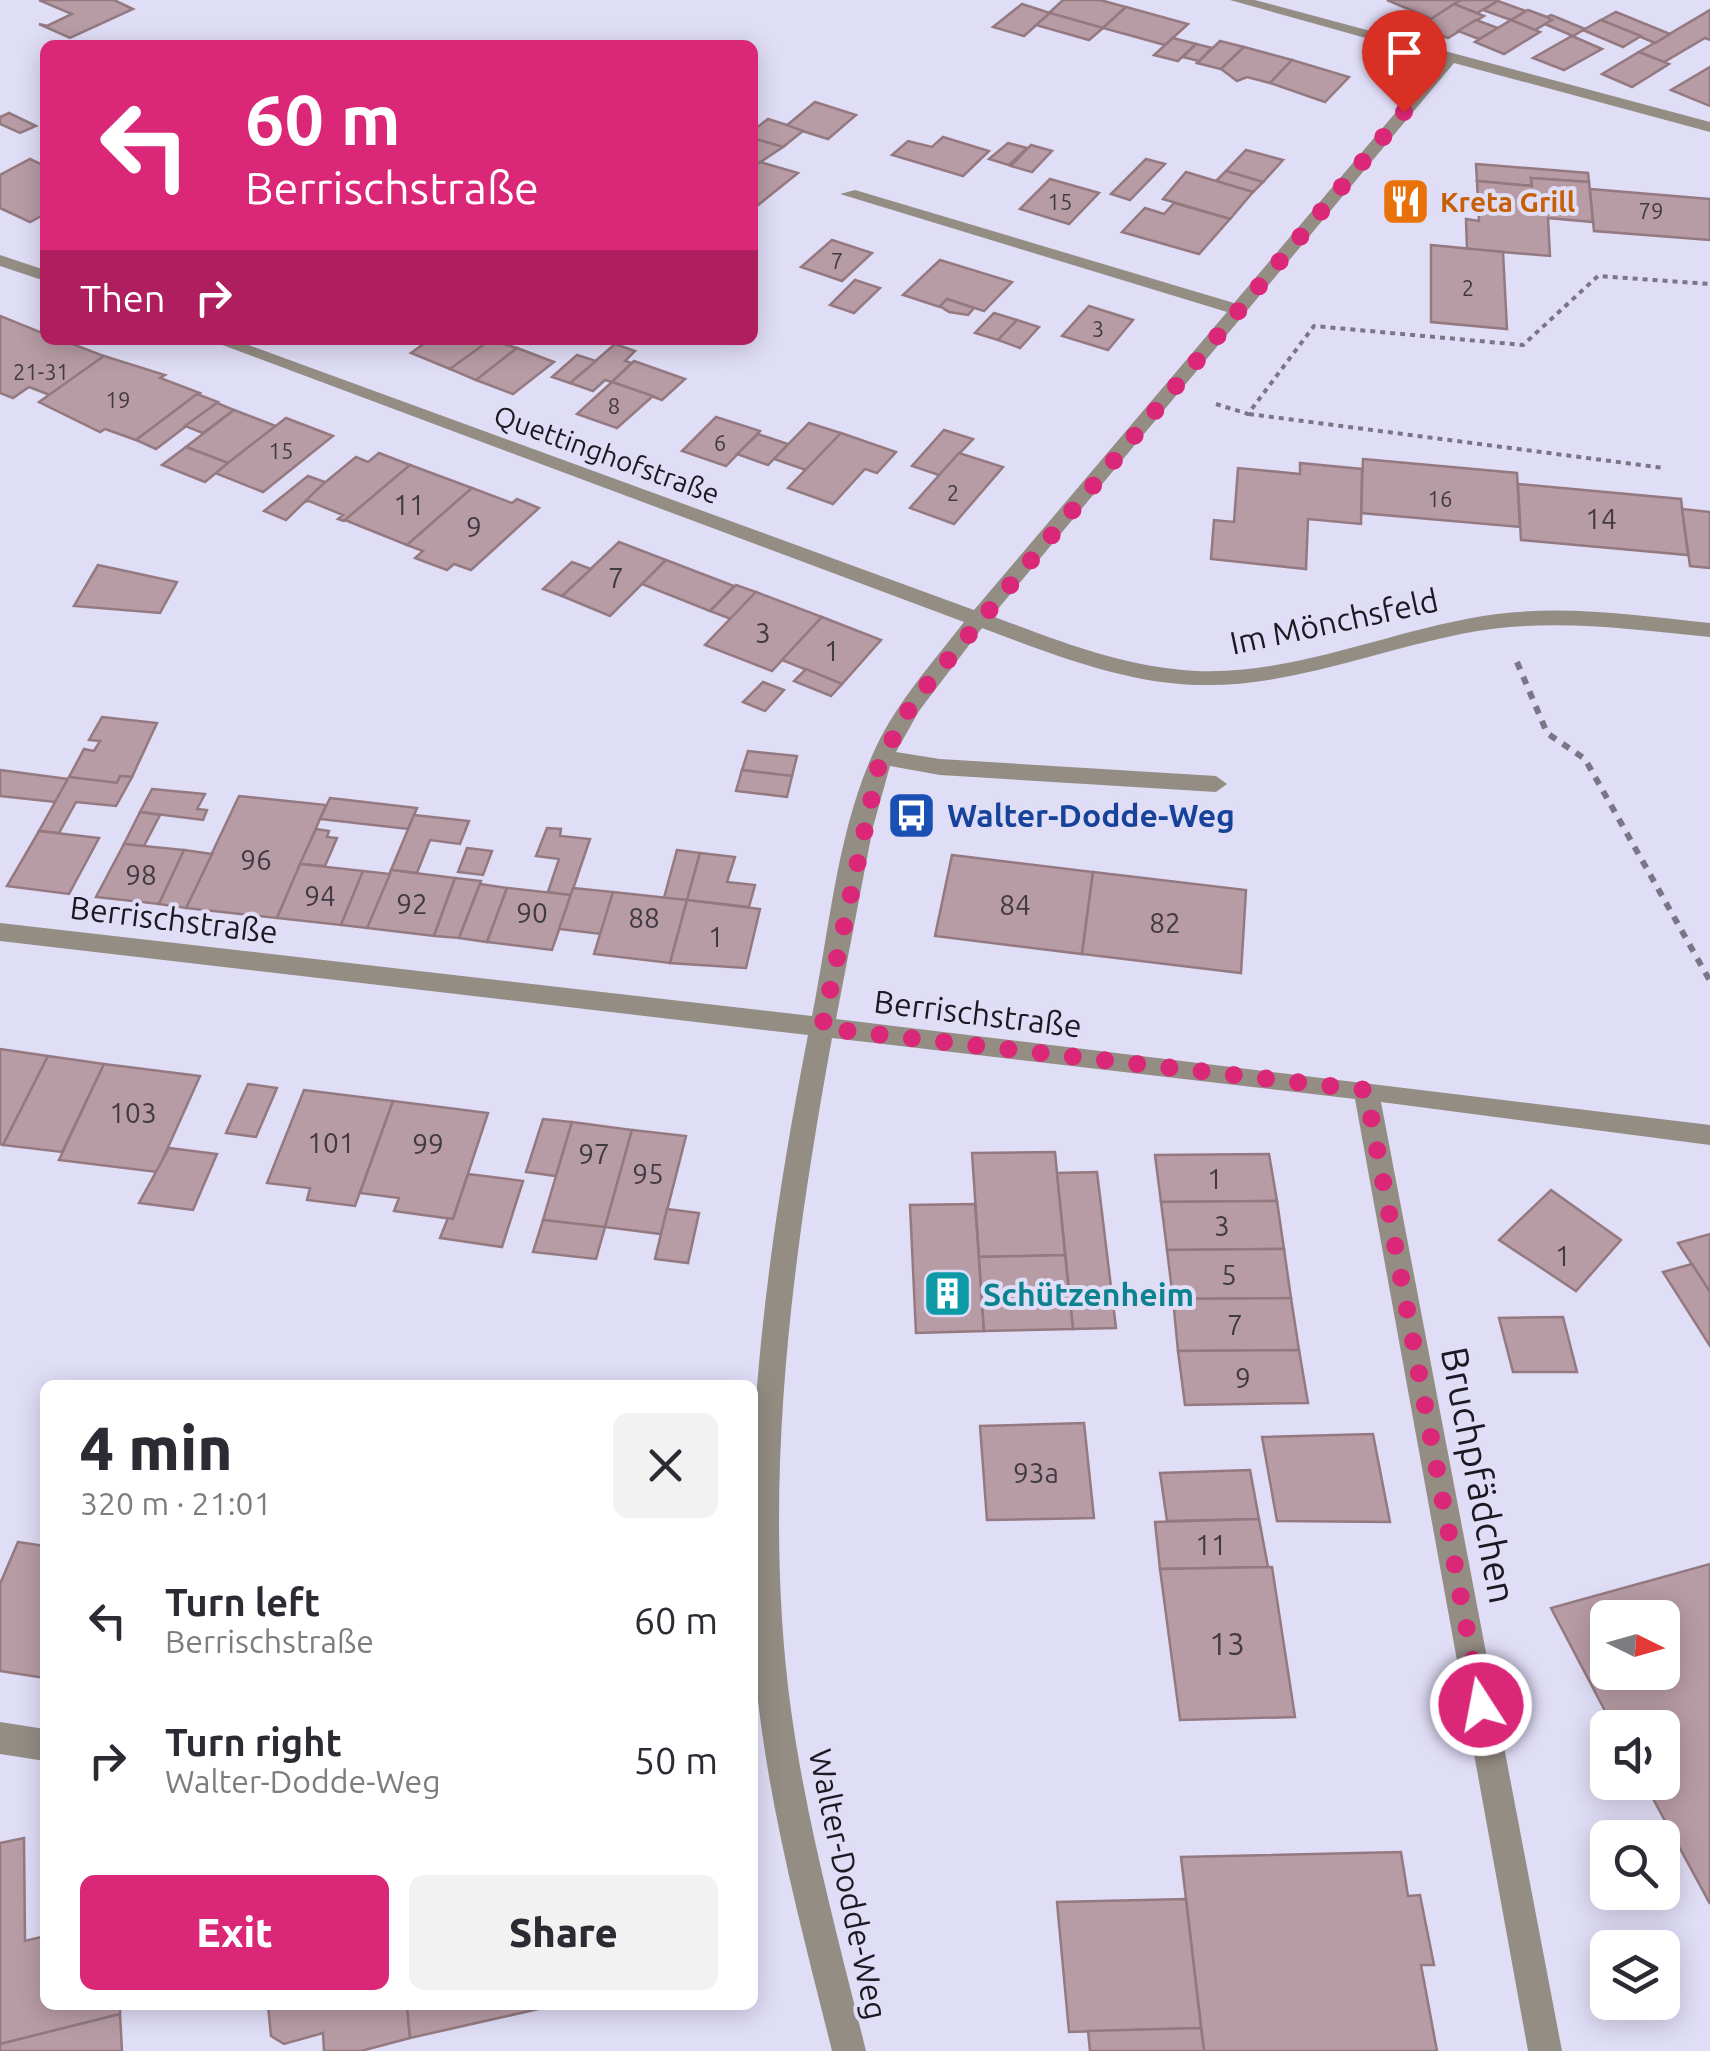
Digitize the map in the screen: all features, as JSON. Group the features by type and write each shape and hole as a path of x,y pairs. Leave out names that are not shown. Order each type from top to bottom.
{"street":[{"path":"1238,0 1710,127"},
{"name":"Walter-Dodde-Weg","path":"850,2051 796,1836 770,1660 766,1470 787,1220 822,1028 883,756 913,702 978,620 1452,56"},
{"path":"849,194 1239,310"},
{"path":"0,260 40,274"},
{"name":"Quettinghofstraße","path":"232,345 978,620"},
{"name":"Im Mönchsfeld","path":"978,620 1068,652 1144,672 1216,678 1270,671 1499,620 1568,619 1710,630"},
{"path":"883,756 940,767 1216,784"},
{"name":"Berrischstraße","path":"0,932 1366,1090 1710,1135"},
{"name":"Bruchpfädchen","path":"1366,1090 1545,2051"},
{"path":"0,1738 40,1745"}],"path":[{"path":"1248,414 1314,326 1524,345 1598,276 1710,284"},
{"path":"1172,389 1248,414 1664,468"},
{"path":"1499,620 1547,733 1585,759 1710,982"}],"building":[{"path":"39,0 114,0 133,9 70,38 39,24 47,26 72,14"},
{"path":"1063,0 1100,0 1126,7 1103,28 1049,13"},
{"path":"1387,0 1462,0 1432,19"},
{"path":"1462,0 1498,1 1477,13 1454,4"},
{"path":"1498,1 1526,11 1511,20 1483,10"},
{"path":"1022,4 1050,13 1024,36 993,27"},
{"path":"1454,4 1484,16 1448,38 1419,27"},
{"path":"1126,7 1188,24 1165,45 1103,28"},
{"path":"1528,10 1552,20 1535,30 1511,20"},
{"path":"1710,10 1710,40 1705,38 1664,62 1639,52"},
{"path":"1616,12 1670,34 1655,43 1601,20"},
{"path":"1050,13 1103,28 1089,40 1036,25"},
{"path":"1551,15 1585,29 1573,36 1545,24 1552,20 1547,17"},
{"path":"1476,20 1498,28 1479,39 1458,31"},
{"path":"1511,20 1540,32 1504,54 1475,42"},
{"path":"1601,20 1641,36 1623,47 1583,30"},
{"path":"1572,36 1602,49 1564,70 1533,58"},
{"path":"1173,38 1196,44 1178,61 1154,55"},
{"path":"1220,41 1244,47 1221,69 1197,63"},
{"path":"1196,44 1212,48 1199,61 1183,57"},
{"path":"1244,47 1292,60 1270,83 1247,77 1237,81 1221,69"},
{"path":"1639,52 1669,64 1632,87 1602,74"},
{"path":"1292,60 1349,77 1325,102 1270,83"},
{"path":"1710,67 1710,106 1671,90"},
{"path":"815,102 856,115 828,139 786,126"},
{"path":"9,113 36,126 20,133 0,124 0,117"},
{"path":"768,119 803,131 783,147 758,140 758,126"},
{"path":"943,137 989,151 963,176 892,155 908,141 932,147"},
{"path":"758,140 783,147 759,163"},
{"path":"1008,143 1027,148 1009,165 989,159"},
{"path":"1031,145 1052,151 1032,172 1011,166"},
{"path":"1246,150 1283,160 1263,182 1226,171"},
{"path":"30,159 40,164 40,217 30,222 0,208 0,175"},
{"path":"1146,159 1165,164 1130,200 1111,194"},
{"path":"758,164 798,173 758,205"},
{"path":"1476,164 1588,173 1589,182 1531,178 1532,186 1477,181"},
{"path":"1226,171 1263,182 1253,192 1216,181"},
{"path":"1186,172 1253,192 1230,219 1163,199"},
{"path":"1531,178 1589,182 1593,222 1548,218 1550,256 1467,249 1466,219 1479,221 1477,181 1532,186"},
{"path":"1050,179 1099,193 1069,224 1020,209"},
{"path":"1590,189 1710,199 1710,240 1594,231"},
{"path":"1174,203 1230,219 1199,254 1122,232 1145,208 1164,214"},
{"path":"832,240 872,253 842,281 801,267"},
{"path":"1431,245 1503,252 1507,329 1431,322"},
{"path":"940,260 1012,282 984,311 947,299 940,307 903,295"},
{"path":"855,280 880,288 854,313 830,305"},
{"path":"947,299 974,308 968,315 949,312 940,306"},
{"path":"1089,306 1133,320 1108,350 1062,336"},
{"path":"994,313 1017,320 998,340 975,333"},
{"path":"0,316 40,332 40,345 75,345 104,356 50,395 29,387 13,398 0,393"},
{"path":"1017,320 1039,327 1020,348 998,340"},
{"path":"422,345 483,345 450,369 411,353"},
{"path":"483,345 517,348 476,380 450,369"},
{"path":"614,345 635,351 625,361 632,363 612,382 605,380 593,391 570,383"},
{"path":"517,348 554,362 513,394 476,380"},
{"path":"577,355 596,361 570,383 552,377"},
{"path":"104,356 165,375 160,378 200,393 136,440 105,429 100,432 39,402"},
{"path":"634,361 685,379 662,400 612,382"},
{"path":"612,382 653,396 617,428 577,414"},
{"path":"197,394 218,402 156,449 136,440"},
{"path":"217,403 234,410 203,433 185,426"},
{"path":"234,410 276,426 228,463 186,447"},
{"path":"716,417 760,431 726,466 682,451"},
{"path":"286,418 333,436 263,492 215,473"},
{"path":"809,423 841,433 806,470 774,459"},
{"path":"944,430 973,439 939,475 912,466"},
{"path":"841,433 896,452 877,473 865,469 833,504 788,488"},
{"path":"758,434 788,444 768,465 737,454"},
{"path":"186,447 228,463 205,482 162,465"},
{"path":"379,453 410,465 344,521 338,519 343,515 309,501 300,503 356,457 368,462"},
{"path":"959,453 1003,467 954,524 910,508"},
{"path":"1363,459 1517,473 1520,527 1361,513"},
{"path":"1300,463 1362,469 1361,524 1308,519 1306,569 1211,559 1214,520 1234,522 1238,468 1300,474"},
{"path":"410,465 472,488 407,545 345,520"},
{"path":"308,476 325,482 286,520 264,511"},
{"path":"1518,484 1681,499 1688,555 1521,540"},
{"path":"472,488 539,508 471,570 454,564 447,570 415,558 423,551 407,545"},
{"path":"1682,509 1710,512 1710,568 1690,566"},
{"path":"619,542 666,560 610,616 562,596"},
{"path":"666,560 734,586 710,611 642,584"},
{"path":"572,562 591,569 562,596 543,589"},
{"path":"98,565 177,582 160,613 74,606"},
{"path":"736,585 756,592 731,619 710,611"},
{"path":"756,592 822,617 772,671 705,645"},
{"path":"822,617 881,640 842,684 782,660"},
{"path":"806,669 842,684 831,696 794,681"},
{"path":"763,682 784,690 765,711 743,702"},
{"path":"102,717 157,723 132,777 120,776 117,783 69,777 84,749 94,751 100,741 89,740"},
{"path":"748,751 797,756 792,776 742,770"},
{"path":"0,770 68,779 55,802 0,796"},
{"path":"742,770 792,776 787,797 736,791"},
{"path":"120,776 132,777 116,806 76,802 59,833 39,831 69,777 117,783"},
{"path":"152,789 205,794 197,809 207,810 203,820 140,812"},
{"path":"239,796 326,805 277,918 186,908"},
{"path":"330,798 417,808 408,829 320,819"},
{"path":"140,812 160,815 144,846 124,844"},
{"path":"414,815 469,821 460,844 430,840 417,873 391,870"},
{"path":"547,828 561,829 560,836 590,839 571,895 548,892 559,859 536,856"},
{"path":"316,829 329,831 327,837 337,838 325,866 300,864"},
{"path":"39,831 99,838 69,894 7,886"},
{"path":"124,844 184,850 159,904 96,897"},
{"path":"467,848 492,851 483,875 458,872"},
{"path":"184,850 212,854 186,908 159,904"},
{"path":"677,850 700,853 687,900 664,898"},
{"path":"700,853 735,857 727,882 755,885 749,907 687,900"},
{"path":"952,855 1093,872 1082,954 935,936"},
{"path":"300,864 363,871 341,925 277,918"},
{"path":"391,870 455,878 434,936 367,928"},
{"path":"363,871 390,874 367,928 341,925"},
{"path":"1093,872 1246,890 1241,973 1082,954"},
{"path":"455,878 481,881 459,938 434,936"},
{"path":"480,884 507,888 487,942 459,938"},
{"path":"507,888 571,895 552,950 487,942"},
{"path":"573,888 613,892 601,934 559,929"},
{"path":"613,892 687,900 670,963 594,954"},
{"path":"687,900 760,909 746,968 670,963"},
{"path":"0,1049 48,1056 3,1145 0,1144"},
{"path":"48,1056 104,1064 62,1152 3,1145"},
{"path":"104,1064 200,1076 157,1172 59,1160"},
{"path":"248,1084 277,1088 256,1137 226,1133"},
{"path":"304,1090 393,1101 355,1206 307,1200 310,1188 267,1183"},
{"path":"393,1101 488,1113 453,1219 394,1211 399,1198 360,1193"},
{"path":"543,1119 572,1122 556,1176 526,1172"},
{"path":"572,1122 632,1130 605,1227 543,1220"},
{"path":"632,1130 686,1136 661,1234 605,1227"},
{"path":"169,1148 217,1154 193,1210 139,1203"},
{"path":"1055,1152 1065,1255 979,1257 972,1153"},
{"path":"1269,1154 1277,1201 1161,1202 1155,1155"},
{"path":"1097,1172 1116,1328 1073,1329 1057,1173"},
{"path":"468,1174 523,1181 502,1247 440,1238 448,1218 453,1219"},
{"path":"1551,1190 1621,1240 1576,1291 1499,1240"},
{"path":"1277,1201 1284,1249 1167,1250 1161,1202"},
{"name":"Schützenheim","path":"975,1204 984,1331 916,1333 910,1205"},
{"path":"667,1209 699,1213 688,1263 655,1259"},
{"path":"543,1220 605,1227 596,1259 533,1252"},
{"path":"1710,1234 1710,1292 1678,1243"},
{"path":"1284,1249 1291,1298 1173,1299 1167,1250"},
{"path":"1065,1255 1073,1329 984,1331 979,1257"},
{"path":"1692,1264 1710,1292 1710,1346 1663,1272"},
{"path":"1291,1298 1299,1350 1178,1351 1173,1299"},
{"path":"1563,1317 1577,1372 1513,1372 1499,1318"},
{"path":"1299,1350 1308,1403 1185,1405 1178,1351"},
{"path":"1084,1423 1094,1518 987,1520 980,1426"},
{"path":"1373,1434 1390,1522 1277,1521 1262,1437"},
{"path":"1250,1470 1259,1519 1167,1521 1160,1473"},
{"path":"1259,1519 1268,1567 1160,1569 1155,1522"},
{"path":"18,1542 40,1545 40,1677 0,1671 0,1584"},
{"path":"1710,1564 1710,1904 1680,1849 1680,1820 1665,1820 1654,1800 1680,1800 1680,1710 1605,1710 1594,1690 1680,1690 1680,1600 1590,1600 1590,1682 1551,1608"},
{"path":"1272,1567 1295,1717 1180,1720 1160,1569"},
{"path":"24,1838 25,1941 40,1937 40,2010 120,2010 120,2014 0,2044 0,1843"},
{"path":"1401,1852 1408,1896 1420,1895 1434,1965 1421,1965 1437,2051 1204,2051 1181,1857"},
{"path":"1186,1899 1201,2028 1069,2032 1057,1902"},
{"path":"268,2010 407,2010 410,2038 361,2051 324,2051 323,2033 284,2044 271,2036"},
{"path":"407,2010 534,2010 410,2038"},
{"path":"120,2014 122,2051 0,2051 0,2044"},
{"path":"1201,2028 1204,2051 1090,2051 1088,2031"}],"place":[{"name":"Kreta Grill","path":"1405,201"},
{"name":"Walter-Dodde-Weg","path":"912,815"},
{"name":"Schützenheim","path":"948,1294"}],"route":[{"path":"1404,112 913,702 879,764 822,1028 1366,1090 1481,1705"}]}
